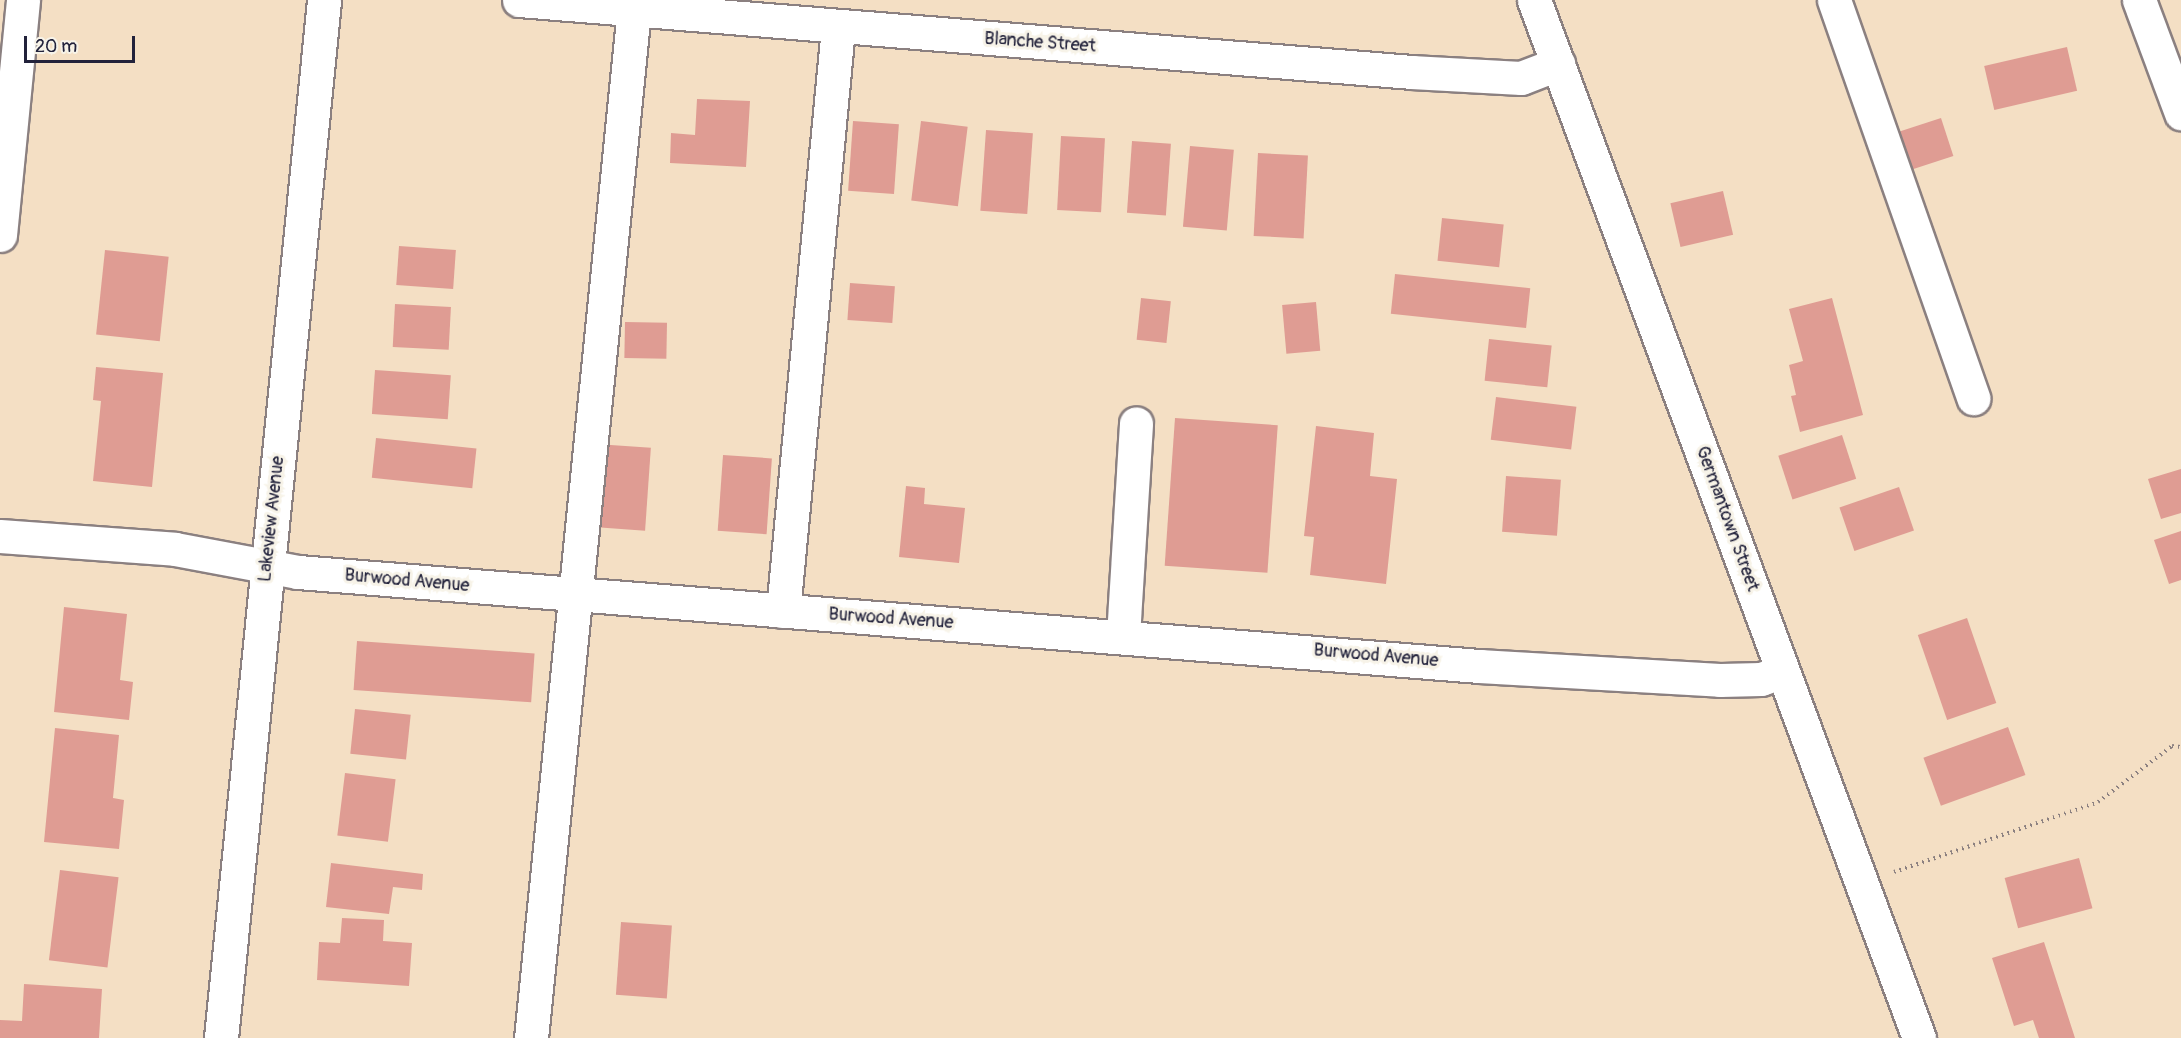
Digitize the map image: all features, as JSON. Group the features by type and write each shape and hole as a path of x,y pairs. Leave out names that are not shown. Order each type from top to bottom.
{"street":[{"path":"0,235 23,0"},
{"name":"Lakeview Avenue","path":"221,1038 324,0"},
{"name":"Blanche Street","path":"519,0 634,6 838,28 1521,78 1558,64"},
{"name":"Germantown Street","path":"1534,0 1919,1038"},
{"path":"1834,0 1973,398"},
{"path":"2139,0 2181,113"},
{"path":"531,1038 578,595 634,6"},
{"path":"783,611 838,28"},
{"path":"1123,636 1136,423"},
{"name":"Burwood Avenue","path":"0,536 175,549 268,566 578,595 1123,636 1479,666 1720,680 1761,679 1783,671"}],"path":[{"path":"1862,883 2098,802 2172,746 2181,747"}],"building":[{"path":"2067,47 2077,91 1994,110 1984,66"},
{"path":"697,99 750,101 746,167 670,163 671,133 695,135"},
{"path":"1941,118 1953,156 1906,171 1893,133"},
{"path":"853,121 899,124 894,194 848,191"},
{"path":"921,121 968,127 958,206 911,200"},
{"path":"986,130 1033,133 1027,214 980,211"},
{"path":"1061,136 1105,138 1101,212 1057,210"},
{"path":"1132,141 1171,144 1166,216 1127,213"},
{"path":"1190,146 1234,150 1227,231 1183,227"},
{"path":"1258,153 1308,156 1304,239 1254,236"},
{"path":"1723,191 1733,235 1681,247 1670,203"},
{"path":"1442,218 1504,224 1499,267 1438,261"},
{"path":"399,246 456,250 453,289 396,285"},
{"path":"105,250 169,257 160,341 96,335"},
{"path":"1395,274 1530,288 1526,328 1391,314"},
{"path":"850,283 895,286 892,323 847,320"},
{"path":"1141,298 1171,301 1166,343 1137,340"},
{"path":"1832,298 1863,415 1800,432 1791,396 1796,395 1789,365 1803,361 1789,309"},
{"path":"1316,302 1320,351 1286,354 1282,305"},
{"path":"395,304 451,307 449,350 393,347"},
{"path":"625,322 667,323 666,359 624,358"},
{"path":"1489,339 1552,346 1547,387 1485,381"},
{"path":"96,367 163,373 152,487 93,481 101,401 93,400"},
{"path":"375,370 451,375 448,419 372,414"},
{"path":"1496,397 1576,407 1571,450 1491,440"},
{"path":"1175,418 1278,425 1267,573 1165,566"},
{"path":"1316,426 1374,433 1370,476 1397,479 1386,584 1310,575 1314,537 1304,536"},
{"path":"1842,435 1856,479 1792,499 1778,456"},
{"path":"376,438 476,449 472,488 372,478"},
{"path":"596,444 651,448 645,531 590,527"},
{"path":"723,455 772,458 767,534 718,531"},
{"path":"2181,469 2181,513 2161,519 2148,479"},
{"path":"1506,476 1561,480 1557,536 1502,532"},
{"path":"906,486 925,488 924,504 965,508 959,563 899,557"},
{"path":"1899,487 1914,530 1854,551 1839,508"},
{"path":"2181,531 2181,580 2169,584 2154,540"},
{"path":"64,607 127,614 120,680 133,682 129,720 54,712"},
{"path":"1967,618 1996,703 1947,720 1918,635"},
{"path":"357,641 535,653 531,702 354,690"},
{"path":"355,709 411,715 406,760 350,754"},
{"path":"2008,727 2025,775 1941,806 1923,758"},
{"path":"55,728 119,735 113,798 124,800 119,849 44,842"},
{"path":"345,773 396,779 388,842 337,836"},
{"path":"2079,858 2092,908 2018,928 2005,878"},
{"path":"331,863 423,874 422,890 393,887 389,914 326,907"},
{"path":"60,870 119,877 107,968 49,960"},
{"path":"342,918 384,920 383,941 412,943 409,986 317,980 319,942 340,943"},
{"path":"621,922 672,926 667,998 616,995"},
{"path":"2044,942 2075,1038 2039,1038 2033,1020 2014,1026 1992,958"},
{"path":"24,984 102,989 99,1038 0,1038 0,1020 22,1021"}]}
